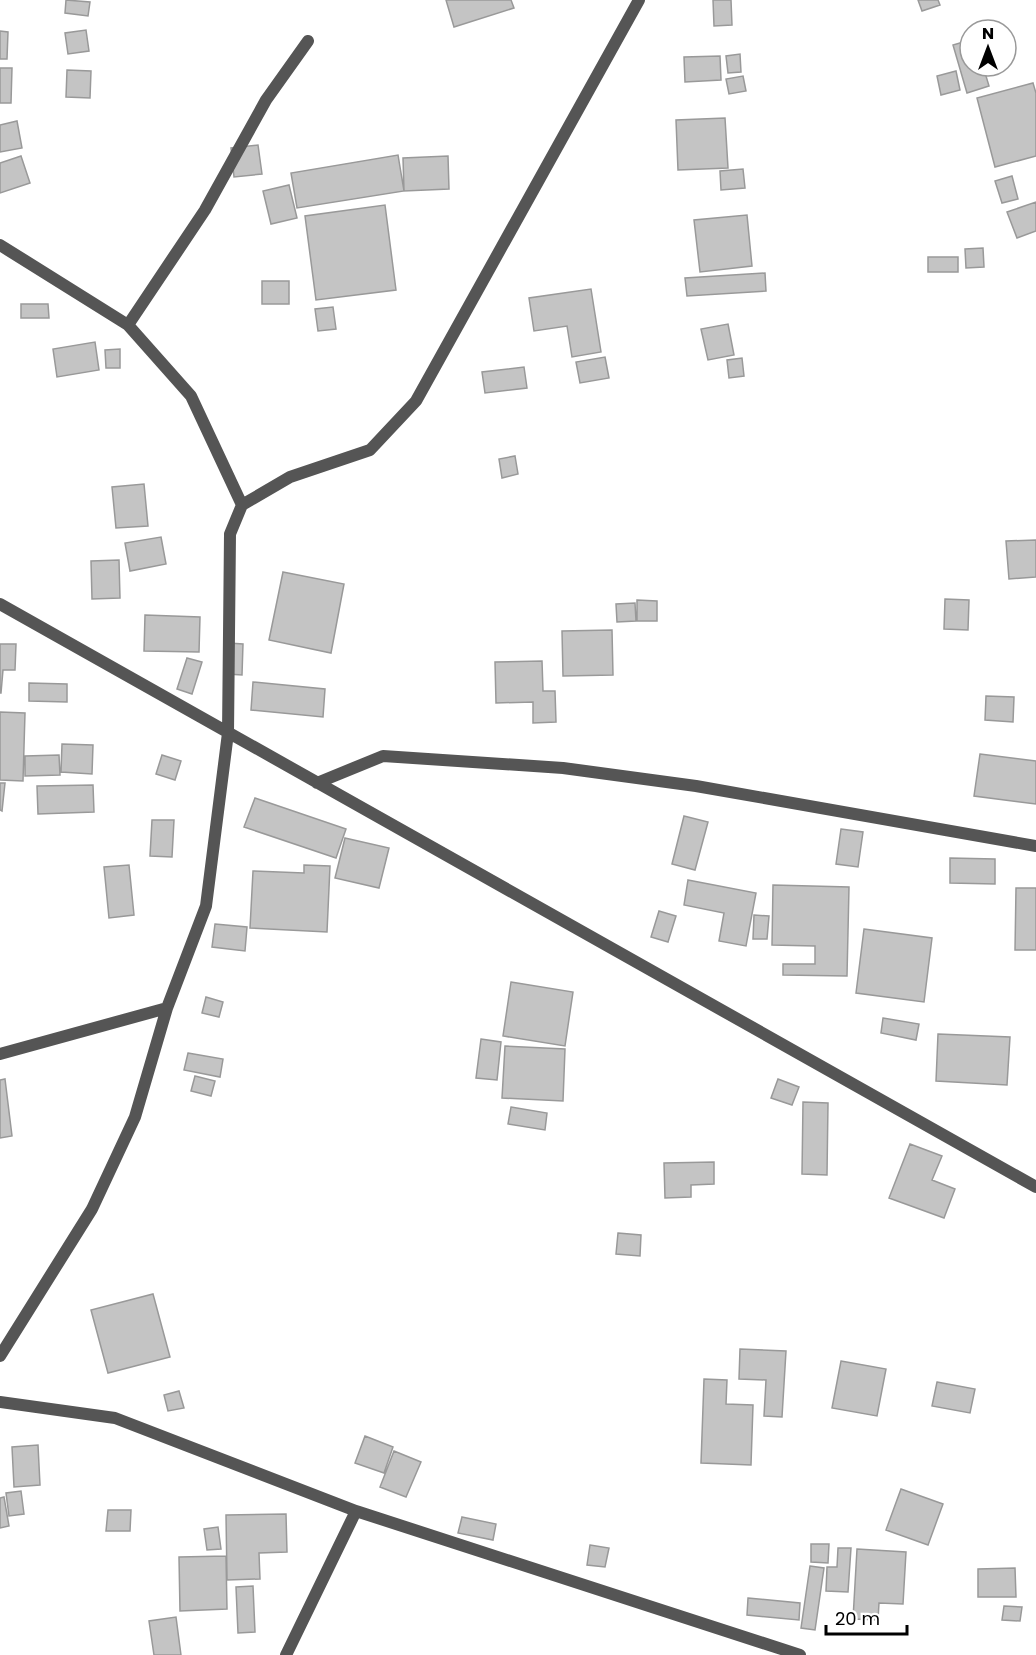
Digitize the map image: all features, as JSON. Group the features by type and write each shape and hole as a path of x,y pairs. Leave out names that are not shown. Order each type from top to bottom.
{"street":[{"path":"0,1356 92,1209 135,1117 167,1008 206,906 228,733 230,534 242,505 290,477 370,450 416,401 639,0"},
{"path":"128,326 205,210 266,100 308,41"},
{"path":"0,245 128,326 192,396 242,505"},
{"path":"0,604 1036,1187"},
{"path":"317,783 383,756 563,768 696,786 1036,846"},
{"path":"0,1054 167,1008"},
{"path":"0,1402 115,1418 356,1511 800,1655"},
{"path":"286,1655 356,1511"}],"building":[{"path":"66,0 90,2 88,16 65,13"},
{"path":"446,0 511,0 514,8 454,27"},
{"path":"713,0 731,0 732,25 714,26"},
{"path":"918,0 938,0 940,5 922,11"},
{"path":"86,30 89,51 68,54 65,33"},
{"path":"0,31 8,32 7,59 0,59"},
{"path":"958,44 958,62 953,45"},
{"path":"740,54 741,72 728,73 726,56"},
{"path":"720,56 721,80 685,82 684,57"},
{"path":"0,68 12,68 11,103 0,103"},
{"path":"67,70 91,71 90,98 66,97"},
{"path":"956,71 960,90 941,95 937,76"},
{"path":"743,76 746,91 729,94 726,79"},
{"path":"963,78 987,78 989,86 967,93"},
{"path":"1033,83 1036,93 1036,156 995,167 977,98"},
{"path":"725,118 728,168 678,170 676,120"},
{"path":"17,121 22,148 0,152 0,125"},
{"path":"258,145 262,174 234,177 231,148"},
{"path":"398,155 404,191 297,208 291,173"},
{"path":"21,156 30,183 0,193 0,163"},
{"path":"448,156 449,189 404,191 403,158"},
{"path":"743,169 745,188 721,190 720,171"},
{"path":"1012,176 1018,199 1002,203 995,181"},
{"path":"289,185 297,218 271,224 263,191"},
{"path":"1036,202 1036,231 1017,238 1007,212"},
{"path":"385,205 396,290 316,300 305,216"},
{"path":"747,215 752,266 700,272 694,220"},
{"path":"983,248 984,267 966,268 965,249"},
{"path":"928,257 958,257 958,272 928,272"},
{"path":"765,273 766,291 687,296 685,278"},
{"path":"262,281 289,281 289,304 262,304"},
{"path":"591,289 601,352 572,357 567,326 534,331 529,298"},
{"path":"21,304 48,304 49,318 21,318"},
{"path":"333,307 336,329 318,331 315,309"},
{"path":"728,324 734,355 708,360 701,329"},
{"path":"95,342 99,370 57,377 53,349"},
{"path":"120,349 120,368 106,368 105,350"},
{"path":"605,357 609,378 580,383 576,362"},
{"path":"742,358 744,376 729,378 727,360"},
{"path":"524,367 527,388 485,393 482,372"},
{"path":"515,456 518,474 502,478 499,459"},
{"path":"144,484 148,526 116,528 112,487"},
{"path":"161,537 166,564 130,571 125,543"},
{"path":"1036,540 1036,577 1009,579 1006,541"},
{"path":"119,560 120,598 92,599 91,561"},
{"path":"283,572 344,584 331,653 269,640"},
{"path":"945,599 969,600 968,630 944,629"},
{"path":"637,600 657,601 657,621 637,621"},
{"path":"635,603 636,621 617,622 616,604"},
{"path":"145,615 200,617 199,652 144,651"},
{"path":"612,630 613,675 563,676 562,631"},
{"path":"228,643 243,644 242,675 227,674"},
{"path":"0,644 16,644 15,670 3,670 1,693 0,693"},
{"path":"187,658 202,662 192,694 177,689"},
{"path":"542,661 543,691 555,691 556,722 533,723 533,702 496,703 495,662"},
{"path":"253,682 325,689 323,717 251,710"},
{"path":"29,683 67,684 67,702 29,701"},
{"path":"986,696 1014,697 1013,722 985,720"},
{"path":"0,712 25,713 23,781 0,780"},
{"path":"62,744 93,745 92,774 61,772"},
{"path":"980,754 1036,761 1036,804 974,796"},
{"path":"59,755 60,775 25,776 25,756"},
{"path":"162,755 181,761 175,780 156,774"},
{"path":"0,783 5,783 2,811 0,810"},
{"path":"93,785 94,812 38,814 37,786"},
{"path":"255,798 346,829 336,858 244,827"},
{"path":"684,816 708,822 695,870 672,864"},
{"path":"152,820 174,820 172,857 150,856"},
{"path":"841,829 863,832 858,867 836,864"},
{"path":"345,838 389,848 379,888 335,878"},
{"path":"950,858 995,859 995,884 950,883"},
{"path":"129,865 134,915 109,918 104,867"},
{"path":"304,865 330,866 327,932 250,928 253,871 304,873"},
{"path":"688,880 756,893 746,946 719,941 724,913 684,905"},
{"path":"773,885 849,887 847,976 783,975 783,964 815,964 815,946 772,945"},
{"path":"1016,888 1036,888 1036,950 1015,950"},
{"path":"659,911 676,916 668,942 651,937"},
{"path":"754,915 769,916 767,939 753,939"},
{"path":"215,924 247,927 245,951 212,947"},
{"path":"864,929 932,938 924,1002 856,993"},
{"path":"511,982 573,992 565,1046 503,1036"},
{"path":"206,997 223,1002 219,1017 202,1013"},
{"path":"883,1018 919,1024 916,1040 881,1033"},
{"path":"938,1034 1010,1037 1007,1085 936,1081"},
{"path":"481,1039 501,1042 497,1080 476,1078"},
{"path":"505,1046 565,1049 563,1101 502,1098"},
{"path":"188,1053 223,1059 220,1077 184,1070"},
{"path":"195,1076 215,1081 211,1096 191,1091"},
{"path":"5,1079 12,1136 0,1138 0,1080"},
{"path":"778,1079 799,1087 792,1105 771,1098"},
{"path":"803,1102 828,1103 827,1175 802,1174"},
{"path":"511,1107 547,1113 545,1130 508,1124"},
{"path":"910,1144 942,1156 932,1180 955,1189 944,1218 889,1198"},
{"path":"714,1162 714,1184 691,1185 691,1197 665,1198 664,1163"},
{"path":"618,1233 641,1235 640,1256 616,1254"},
{"path":"153,1294 170,1357 108,1373 91,1310"},
{"path":"740,1349 786,1351 782,1417 764,1416 766,1380 739,1379"},
{"path":"841,1361 886,1369 877,1416 832,1408"},
{"path":"704,1379 727,1380 726,1404 753,1405 751,1465 701,1463"},
{"path":"937,1382 975,1389 970,1413 932,1406"},
{"path":"179,1391 184,1408 168,1411 164,1395"},
{"path":"365,1436 393,1447 384,1473 355,1463"},
{"path":"38,1445 40,1485 14,1487 12,1447"},
{"path":"394,1451 421,1462 406,1497 380,1487"},
{"path":"901,1489 943,1504 928,1545 886,1530"},
{"path":"21,1491 24,1514 9,1516 6,1493"},
{"path":"4,1497 9,1526 0,1528 0,1498"},
{"path":"108,1510 131,1510 130,1531 106,1531"},
{"path":"286,1514 287,1552 259,1553 260,1579 227,1580 226,1515"},
{"path":"462,1517 496,1524 493,1540 458,1533"},
{"path":"218,1527 221,1549 207,1550 204,1529"},
{"path":"811,1544 829,1544 828,1563 811,1562"},
{"path":"590,1545 609,1548 605,1567 587,1565"},
{"path":"838,1548 851,1548 848,1592 826,1591 827,1567 837,1567"},
{"path":"857,1549 906,1552 903,1604 879,1603 878,1620 853,1619"},
{"path":"226,1556 227,1609 180,1611 179,1557"},
{"path":"810,1566 824,1568 815,1630 801,1628"},
{"path":"1015,1568 1016,1597 978,1597 978,1569"},
{"path":"253,1586 255,1632 238,1633 236,1587"},
{"path":"748,1598 800,1603 799,1620 747,1615"},
{"path":"1004,1606 1022,1607 1020,1621 1002,1620"},
{"path":"176,1617 181,1655 154,1655 149,1621"}]}
